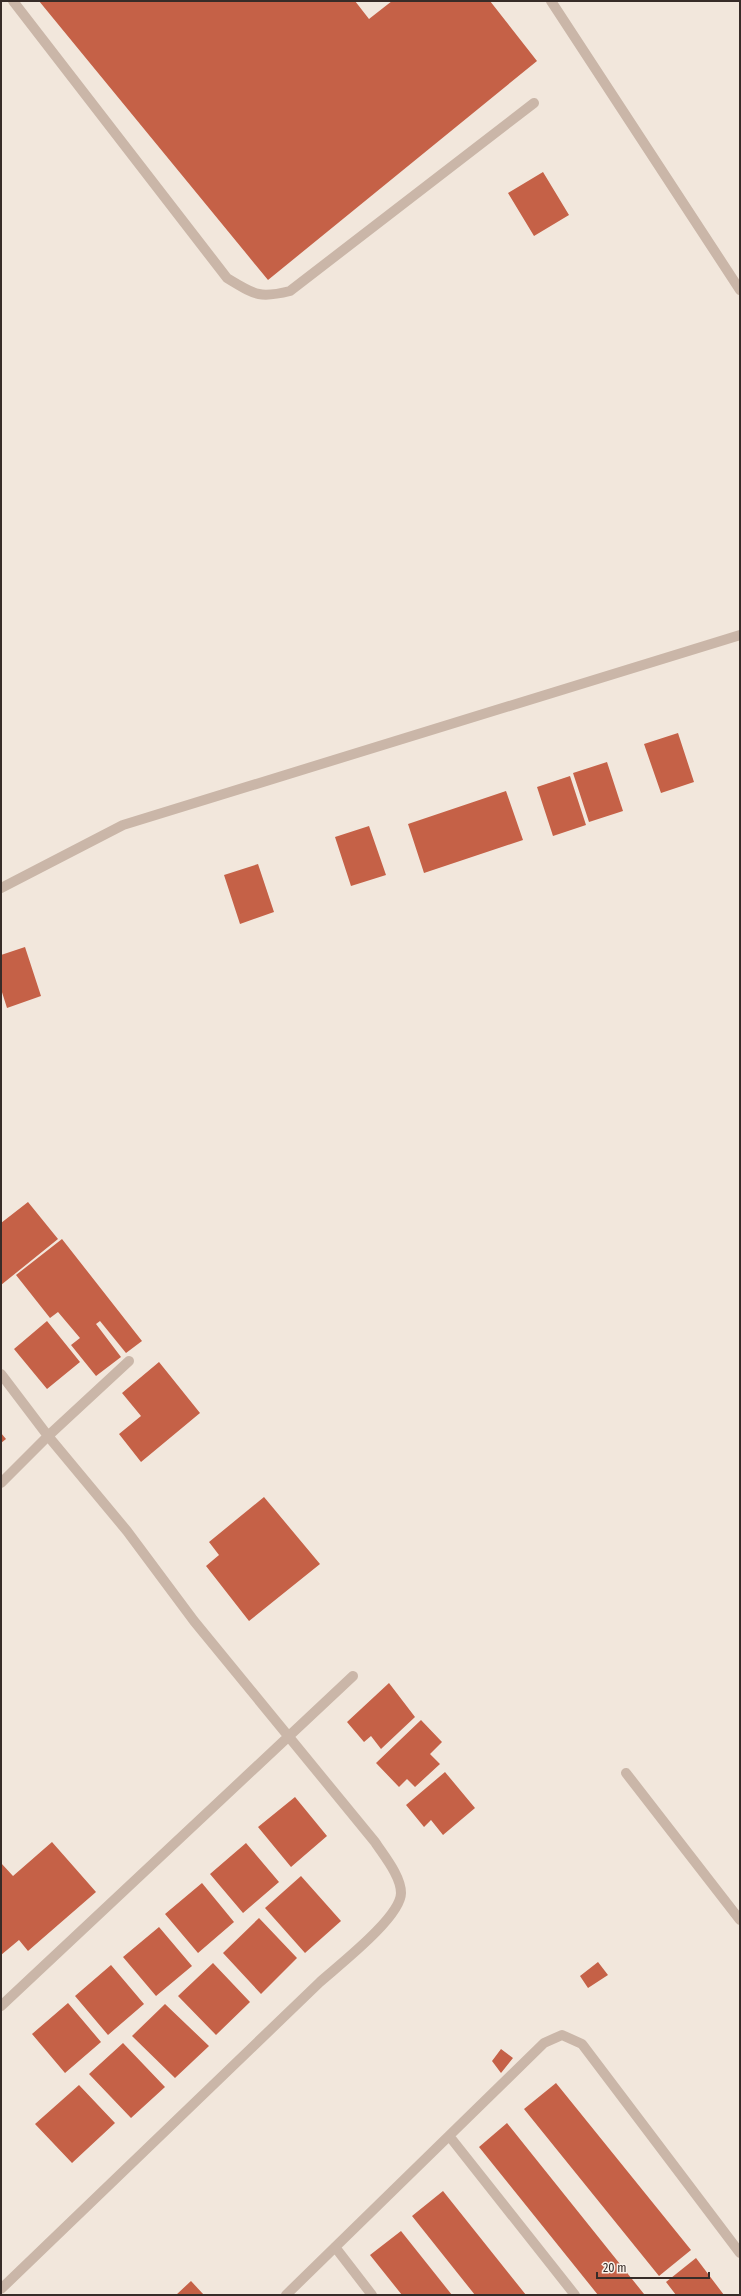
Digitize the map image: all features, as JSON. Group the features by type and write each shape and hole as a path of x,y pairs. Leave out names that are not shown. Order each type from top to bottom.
{"street":[{"path":"13,1 227,278 251,292 269,297 290,291 534,103"},
{"path":"551,1 740,290"},
{"path":"1,888 122,825 740,636"},
{"path":"1,1483 48,1436 129,1361"},
{"path":"1,1374 48,1436 127,1530 194,1621 288,1738 308,1758 375,1842 398,1880 401,1893 398,1906 370,1938 213,2084 1,2289"},
{"path":"1,2006 353,1676"},
{"path":"626,1773 740,1920"},
{"path":"286,2295 544,2044 562,2035 582,2044 740,2253"},
{"path":"450,2136 575,2295"},
{"path":"335,2247 372,2295"}],"building":[{"path":"39,1 355,1 369,19 392,1 490,1 537,61 268,280"},
{"path":"543,172 569,215 534,236 508,193"},
{"path":"678,733 694,782 661,793 644,744"},
{"path":"607,762 623,811 589,822 573,773"},
{"path":"570,776 586,825 553,836 537,787"},
{"path":"506,791 523,840 424,873 408,824"},
{"path":"369,826 386,875 351,886 335,837"},
{"path":"258,864 274,912 240,924 224,875"},
{"path":"25,947 41,996 7,1008 1,989 1,955"},
{"path":"28,1202 58,1239 1,1285 1,1223"},
{"path":"62,1239 142,1341 126,1353 100,1321 96,1324 121,1357 96,1376 71,1345 80,1338 58,1312 50,1318 16,1275"},
{"path":"47,1321 80,1362 47,1389 14,1349"},
{"path":"159,1362 200,1413 141,1462 119,1434 141,1416 122,1393"},
{"path":"1,1433 6,1439 1,1443"},
{"path":"264,1497 320,1564 249,1621 206,1566 219,1555 209,1542"},
{"path":"389,1683 415,1717 381,1749 371,1736 364,1742 347,1722"},
{"path":"421,1720 442,1742 430,1754 440,1764 415,1787 407,1779 399,1787 376,1763"},
{"path":"445,1772 475,1808 443,1835 431,1820 424,1827 406,1805"},
{"path":"295,1797 327,1836 291,1867 258,1827"},
{"path":"52,1842 96,1892 28,1951 19,1940 1,1955 1,1863 13,1876"},
{"path":"246,1843 279,1882 243,1913 210,1874"},
{"path":"301,1876 341,1921 305,1953 265,1908"},
{"path":"202,1883 234,1922 198,1953 165,1914"},
{"path":"259,1918 297,1958 261,1994 223,1953"},
{"path":"159,1927 192,1966 156,1996 123,1957"},
{"path":"598,1962 608,1975 588,1988 580,1976"},
{"path":"213,1963 250,2002 216,2035 178,1996"},
{"path":"111,1965 144,2004 108,2035 75,1996"},
{"path":"68,2003 101,2042 65,2073 32,2034"},
{"path":"165,2004 209,2046 175,2078 132,2036"},
{"path":"123,2043 165,2087 131,2118 89,2074"},
{"path":"501,2049 513,2058 501,2073 492,2061"},
{"path":"556,2083 691,2250 659,2276 524,2109"},
{"path":"79,2085 115,2123 72,2163 35,2124"},
{"path":"507,2123 644,2294 643,2295 598,2295 479,2147"},
{"path":"443,2191 526,2295 475,2295 412,2216"},
{"path":"401,2231 452,2295 402,2295 370,2255"},
{"path":"696,2258 724,2295 676,2295 666,2282"},
{"path":"191,2281 204,2295 176,2295"}]}
